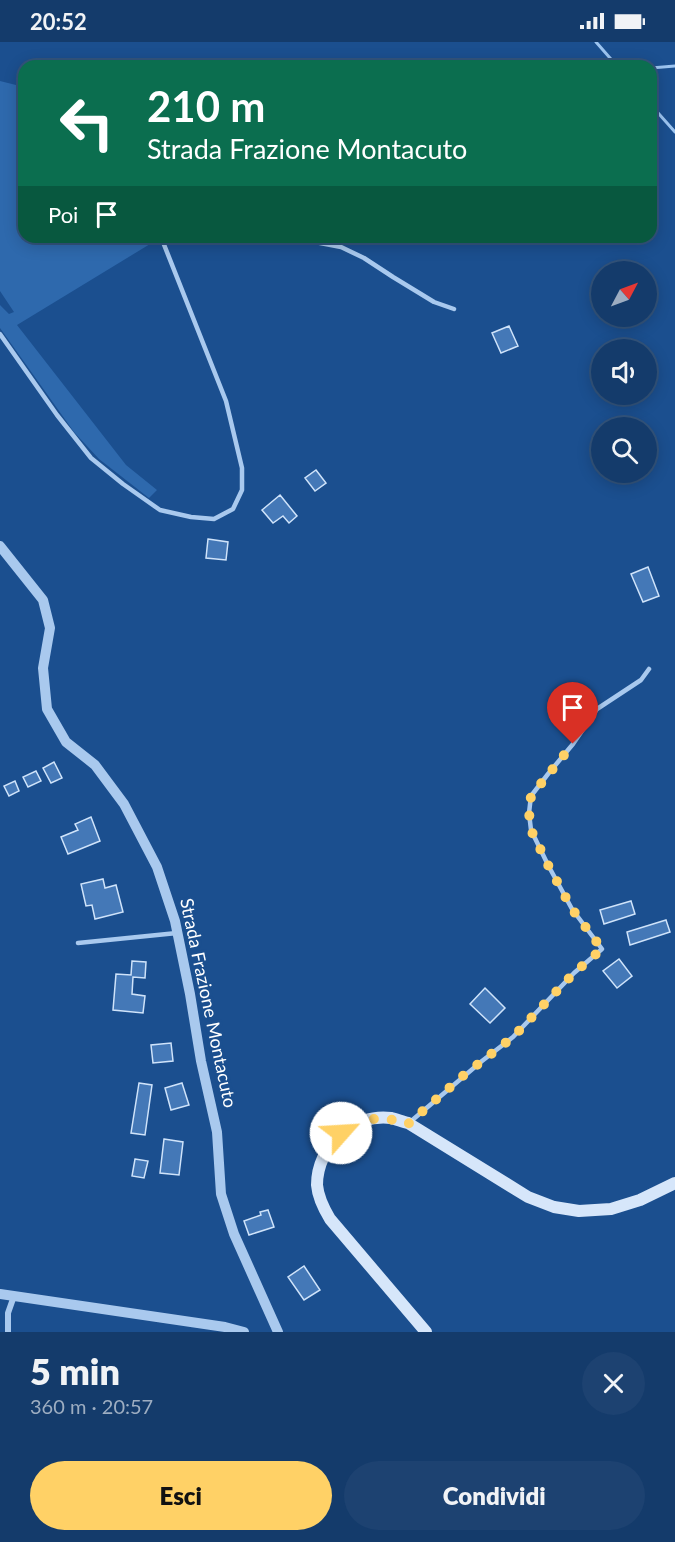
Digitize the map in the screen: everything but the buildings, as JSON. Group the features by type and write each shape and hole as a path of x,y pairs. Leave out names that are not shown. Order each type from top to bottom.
{"main road":[{"path":"426,1332 330,1219 321,1202 317,1185 321,1165 329,1146 341,1133 355,1124 372,1119 391,1118 408,1124 528,1197 554,1207 579,1211 611,1209 640,1200 675,1183"}],"street":[{"name":"Strada Frazione Montacuto","path":"0,546 43,600 50,628 43,669 46,709 66,742 95,765 124,804 157,867 177,933 217,1132 220,1194 234,1234 278,1332"},
{"path":"0,1294 225,1327 244,1332"},
{"path":"8,1332 8,1313 14,1296"}],"lane":[{"path":"0,334 57,415 91,458 123,484 160,510 191,517 214,519 233,509 242,490 242,468 226,401 163,243"},
{"path":"320,243 341,247 364,258 435,302 454,309"},
{"path":"408,1124 513,1037 574,973 602,949 572,909 535,839 531,830 529,813 531,796 573,744 597,709 641,680 649,669"},
{"path":"78,943 177,933"}],"shaded area":[{"path":"0,81 18,86 18,243 152,243 17,325 126,465 157,490 149,498 99,459 74,432 0,328 0,305 9,314 14,312 0,291"}],"waterway":[{"path":"596,42 612,60"},
{"path":"657,68 675,66"},
{"path":"657,112 675,132"}],"route":[{"path":"341,1133 355,1124 372,1119 391,1118 408,1124 482,1060 513,1037 574,973 602,949 572,909 531,830 529,813 531,796 573,744"}]}
